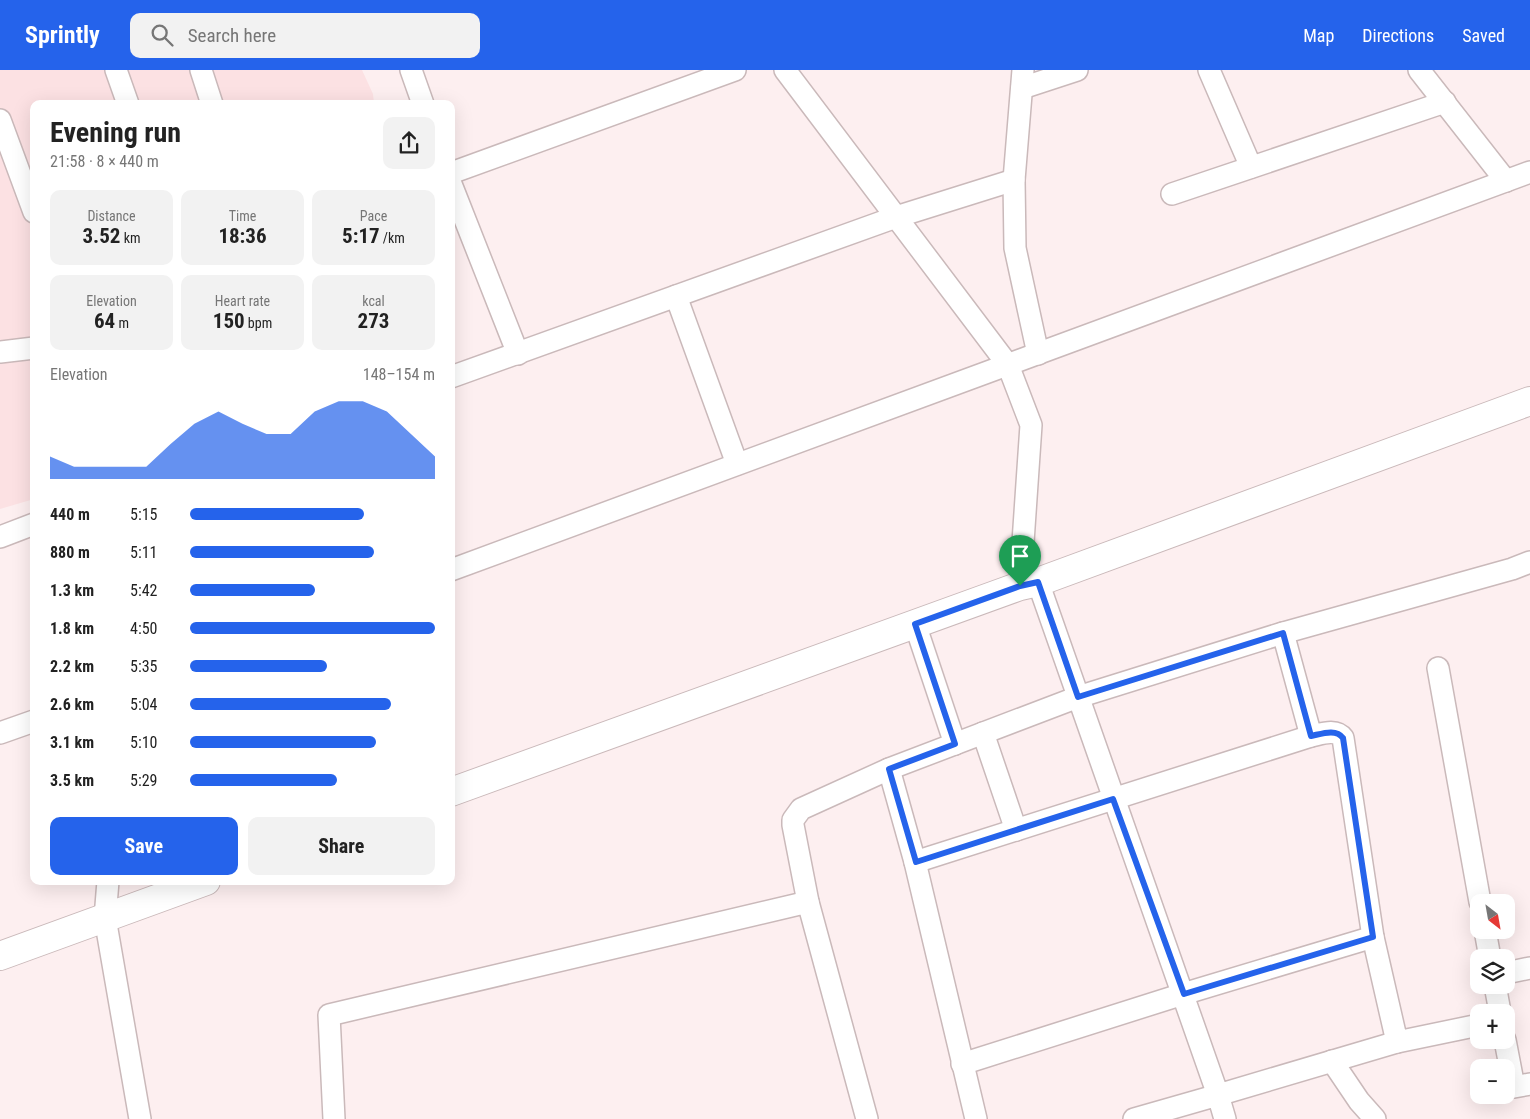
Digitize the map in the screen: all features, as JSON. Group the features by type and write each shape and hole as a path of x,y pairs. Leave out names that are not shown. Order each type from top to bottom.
{"street":[{"path":"116,70 127,100"},
{"path":"200,70 211,100"},
{"path":"411,70 422,100"},
{"path":"455,172 735,70"},
{"path":"785,70 1008,365 1031,425 1029,584 1078,697 1184,994 1225,1119"},
{"path":"1038,354 1015,248 1014,180 1023,79 1076,70"},
{"path":"1209,70 1251,167"},
{"path":"1419,70 1506,181"},
{"path":"1172,194 1445,102"},
{"path":"0,120 30,201"},
{"path":"455,569 1530,172"},
{"path":"455,376 896,217 1014,180"},
{"path":"455,194 518,354"},
{"path":"676,296 737,464"},
{"path":"0,352 30,348"},
{"path":"455,791 1530,401"},
{"path":"0,537 30,526"},
{"path":"867,1119 808,902 793,825 796,814 801,809 889,769 1078,697 1283,633 1512,569 1530,562"},
{"path":"915,624 955,744"},
{"path":"1283,633 1311,736"},
{"path":"1438,668 1479,894"},
{"path":"0,733 30,722"},
{"path":"916,862 1311,736 1336,732 1343,738 1373,937 1397,1042"},
{"path":"983,733 1016,830"},
{"path":"889,769 916,862 976,1119"},
{"path":"108,885 104,918 140,1119"},
{"path":"0,956 195,885"},
{"path":"334,1119 329,1015 808,902"},
{"path":"962,1064 1373,937"},
{"path":"1515,971 1530,968"},
{"path":"1134,1119 1397,1042 1470,1027"},
{"path":"1507,1049 1514,1087 1530,1084"},
{"path":"1332,1061 1359,1101 1375,1119"}],"shaded area":[{"path":"0,70 362,70 373,94 374,100 30,100 30,500 0,509"}],"route":[{"path":"1038,582 1078,697 1283,633 1311,736 1336,732 1343,738 1373,937 1184,994 1113,799 916,862 889,769 955,744 915,624 1020,586 1038,582"}]}
